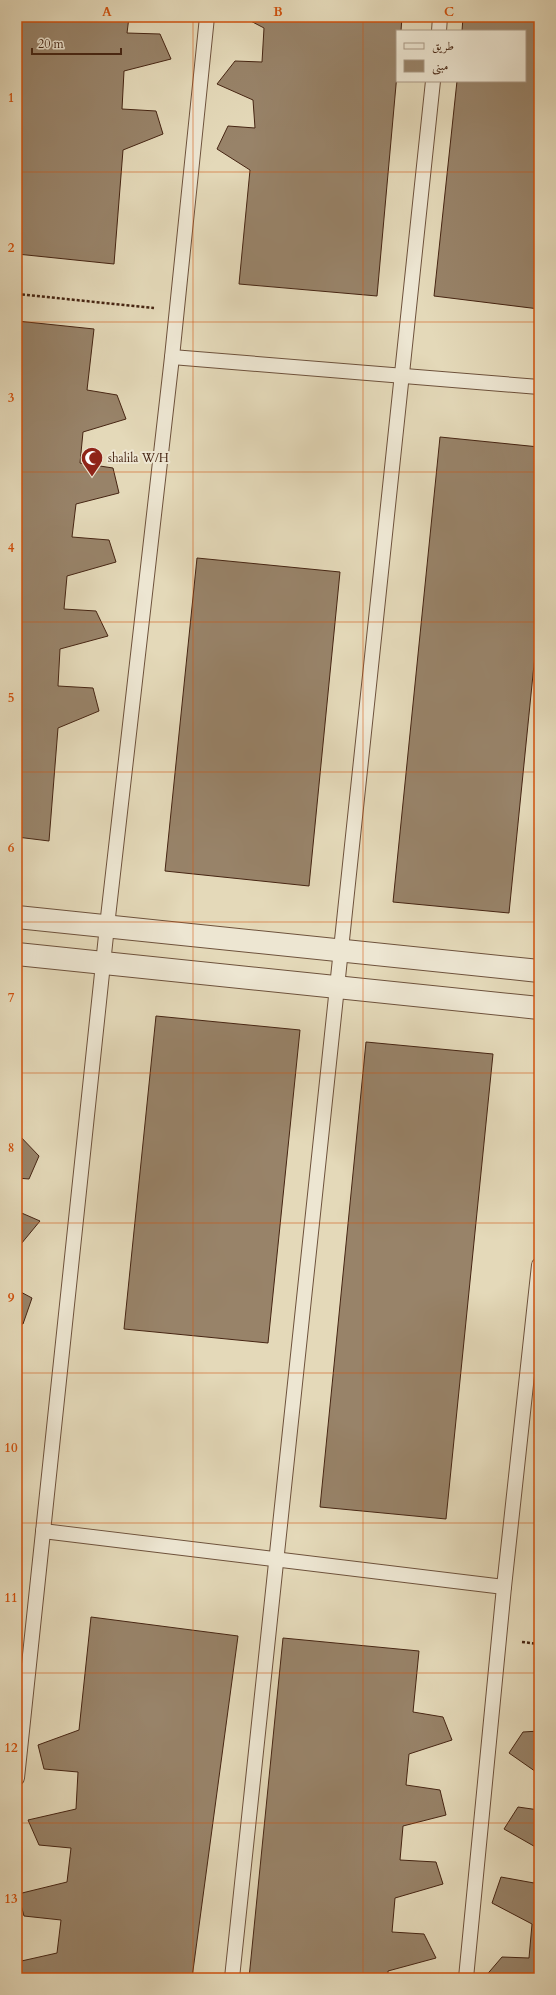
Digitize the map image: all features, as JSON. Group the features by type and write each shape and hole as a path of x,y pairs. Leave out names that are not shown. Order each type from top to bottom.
{"street":[{"path":"17,917 340,952 539,971"},
{"path":"17,954 539,1008"}],"lane":[{"path":"17,1778 107,926 172,357 208,17"},
{"path":"439,30 440,17"},
{"path":"232,1978 433,82"},
{"path":"172,357 539,387"},
{"path":"466,1978 504,1587 539,1265"},
{"path":"43,1531 504,1587"}],"path":[{"path":"17,294 177,311"}],"building":[{"path":"17,17 129,17 127,33 160,34 171,59 124,71 122,109 156,111 163,134 123,150 114,264 17,254"},
{"path":"243,17 402,17 401,30 396,30 396,82 377,296 239,284 250,170 217,149 228,126 255,128 253,100 217,84 235,61 262,62 264,28"},
{"path":"463,17 539,17 539,309 434,296 457,82 526,82 526,30 462,30"},
{"path":"17,321 94,329 87,390 117,395 126,419 83,432 80,463 113,468 119,493 76,504 72,537 109,540 116,562 67,576 64,609 96,611 108,636 60,649 58,686 93,688 99,711 58,728 49,841 17,837"},
{"path":"440,437 539,447 539,615 509,913 393,902"},
{"path":"197,558 340,572 309,886 165,871"},
{"path":"156,1016 300,1030 268,1343 124,1329"},
{"path":"17,1020 20,1021 17,1051"},
{"path":"366,1042 493,1054 446,1519 320,1507"},
{"path":"17,1133 39,1156 29,1179 17,1178"},
{"path":"17,1211 40,1221 21,1244 17,1243"},
{"path":"17,1290 32,1298 23,1324 17,1323"},
{"path":"91,1617 238,1636 192,1978 17,1978 17,1962 57,1953 61,1920 24,1916 18,1894 67,1882 71,1848 39,1845 28,1820 76,1809 78,1772 44,1769 38,1745 79,1730"},
{"path":"283,1638 419,1651 413,1712 443,1717 452,1740 409,1754 406,1785 440,1790 446,1815 403,1826 400,1860 436,1862 443,1884 395,1898 392,1932 424,1934 436,1958 388,1971 388,1978 249,1978"},
{"path":"539,1731 539,1774 509,1753 523,1732"},
{"path":"518,1807 539,1810 539,1849 504,1829"},
{"path":"539,1860 539,1978 484,1978 502,1957 529,1958 532,1924 492,1903 501,1877 534,1883"}],"place":[{"name":"shalila W/H","path":"92,478"}]}
